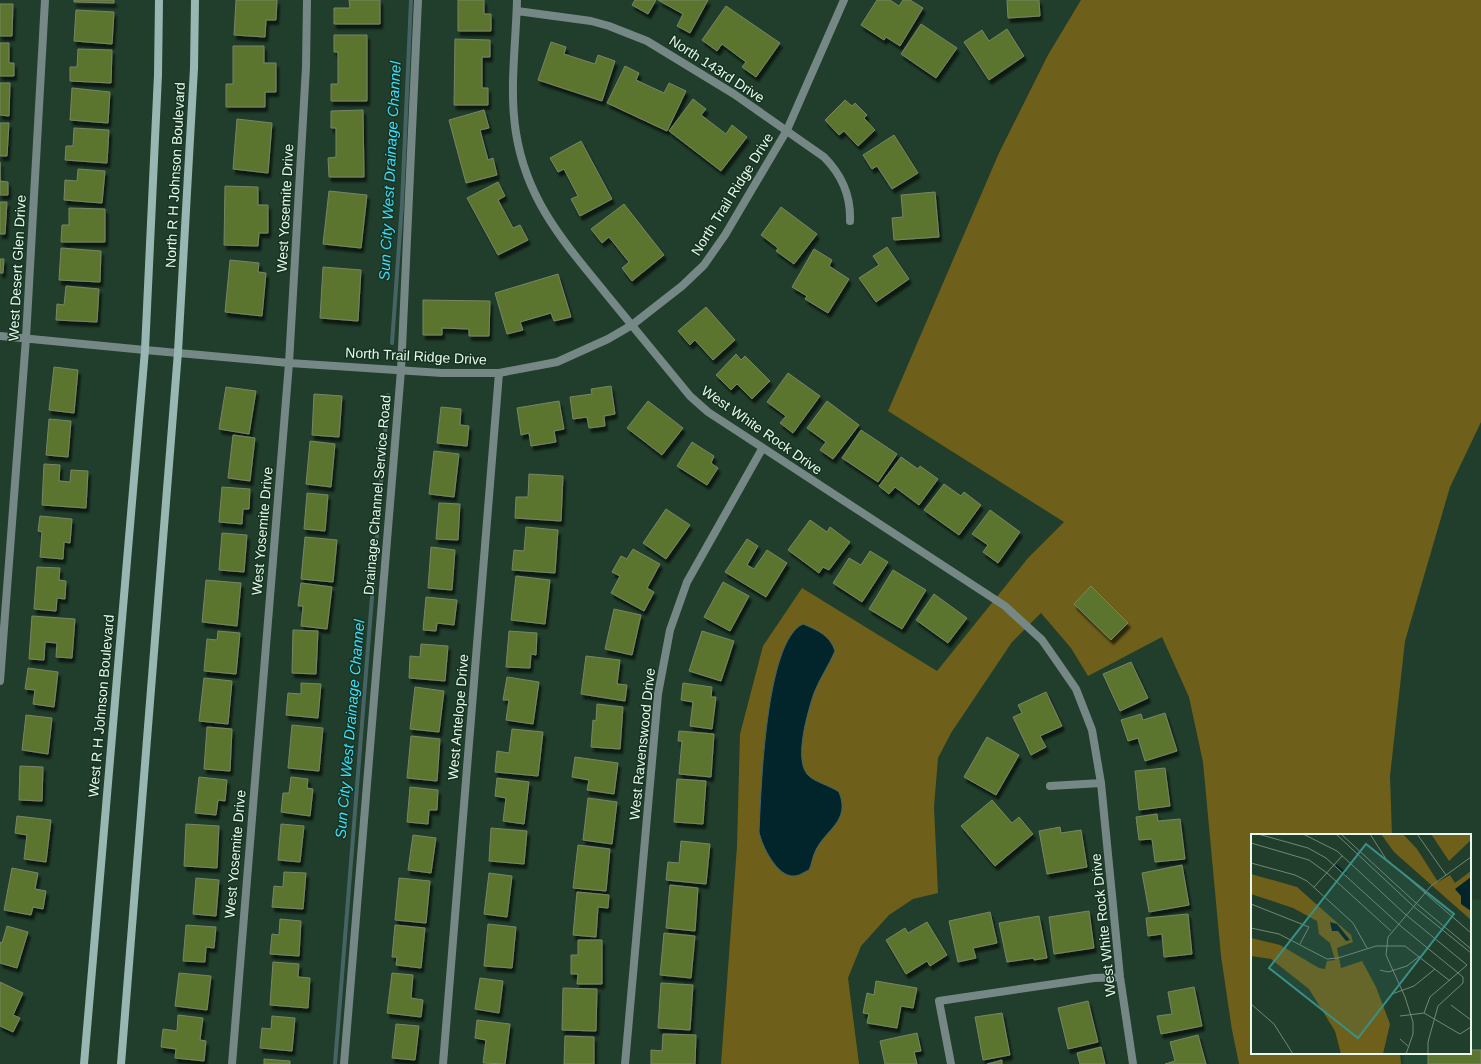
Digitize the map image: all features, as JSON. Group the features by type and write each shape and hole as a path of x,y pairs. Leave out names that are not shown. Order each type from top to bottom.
{"main road":[{"name":"North R H Johnson Boulevard","path":"145,350 158,75 159,0"},
{"name":"North R H Johnson Boulevard","path":"178,352 194,68 195,0"},
{"name":"West R H Johnson Boulevard","path":"84,1064 145,350"},
{"path":"121,1064 178,352"}],"street":[{"name":"West Desert Glen Drive","path":"0,681 26,338 45,0"},
{"name":"West Yosemite Drive","path":"232,1064 289,363 306,67 307,0"},
{"name":"Drainage Channel Service Road","path":"344,1064 399,370 418,0"},
{"name":"West White Rock Drive","path":"517,0 513,110 519,153 527,177 544,214 564,243 690,396 708,412 762,449 958,574 1005,606 1042,640 1076,689 1087,713 1095,744 1101,783 1120,977 1133,1064"},
{"name":"North Trail Ridge Drive","path":"0,336 289,363 442,373 499,373 557,362 608,339 632,325 682,286 704,265 736,218 786,130 844,0"},
{"name":"North 143rd Drive","path":"517,11 591,21 629,33 667,51 811,147 834,167 843,181 849,197 850,221"},
{"name":"West Antelope Drive","path":"444,1064 499,373"},
{"name":"West Ravenswood Drive","path":"626,1064 658,694 670,630 687,582 762,449"},
{"path":"1050,786 1101,783"},
{"path":"951,1064 939,1001 1094,978 1120,977"}],"shaded area":[{"path":"1081,0 1481,0 1481,422 1450,487 1405,641 1390,776 1392,834 1251,834 1251,1054 1400,1054 1401,1064 1239,1064 1232,1030 1221,956 1203,762 1189,697 1162,637 1088,676 1071,648 1041,613 1012,642 951,733 938,758 934,807 938,893 913,899 889,915 861,946 848,978 859,1064 721,1064 737,846 740,734 763,646 802,588 937,671 1028,558 1064,522 888,411 999,153 1048,55"},
{"path":"1471,899 1481,900 1481,1064 1404,1064 1403,1054 1471,1054"}],"water":[{"path":"803,624 818,631 826,637 833,645 835,651 816,687 809,711 803,734 803,767 809,777 839,792 842,802 842,811 835,825 819,844 809,870 800,875 794,876 782,872 771,860 763,845 759,832 764,753 773,687 780,658 790,636"}],"building":[{"path":"74,0 114,0 114,3 74,2"},
{"path":"236,0 277,0 276,20 266,20 265,37 234,35"},
{"path":"349,0 380,0 380,24 334,24 334,8 350,8"},
{"path":"458,0 484,0 484,14 491,14 491,31 458,31"},
{"path":"635,0 656,0 648,14 632,5"},
{"path":"658,0 708,0 690,33 677,26 683,14"},
{"path":"877,0 890,0 899,6 903,0 910,0 923,8 900,46 886,37 884,40 861,25"},
{"path":"1007,0 1039,0 1040,16 1008,18"},
{"path":"0,4 13,4 12,36 0,36"},
{"path":"726,6 780,43 756,77 742,67 746,62 722,44 717,51 702,40"},
{"path":"76,10 114,12 112,44 74,41"},
{"path":"921,24 957,48 936,78 901,54"},
{"path":"1007,29 1024,56 989,80 964,42 982,30 989,41"},
{"path":"334,35 367,35 367,101 331,101 331,84 338,84 338,52 334,52"},
{"path":"455,39 490,40 490,57 482,57 482,88 488,88 488,105 454,105"},
{"path":"551,42 566,47 564,54 595,64 598,55 615,61 602,101 538,80"},
{"path":"0,43 9,43 9,63 14,63 14,76 0,76"},
{"path":"233,46 264,46 264,63 276,63 276,92 265,92 265,107 226,107 226,84 233,84"},
{"path":"78,49 112,50 111,83 70,81 70,67 77,67"},
{"path":"625,66 639,73 636,80 664,93 669,83 686,91 667,131 607,103"},
{"path":"0,83 10,83 9,116 0,115"},
{"path":"72,88 110,92 108,123 70,120"},
{"path":"693,99 706,109 701,115 726,134 732,125 747,137 721,171 669,131"},
{"path":"845,100 852,106 855,103 867,115 864,118 875,130 858,146 844,131 839,135 825,120"},
{"path":"363,110 364,177 329,177 328,158 336,157 336,128 331,128 331,111"},
{"path":"484,110 489,128 480,130 488,160 493,158 497,175 466,183 449,120"},
{"path":"237,119 272,123 268,173 233,169"},
{"path":"0,123 9,123 7,156 0,156"},
{"path":"74,128 109,130 107,163 65,160 66,146 73,146"},
{"path":"894,135 918,173 892,189 877,166 872,169 863,155"},
{"path":"581,141 612,199 580,216 571,199 578,196 564,169 558,172 550,158"},
{"path":"78,169 105,171 102,203 64,200 65,180 77,181"},
{"path":"0,181 8,182 8,195 0,195"},
{"path":"498,182 505,196 498,200 513,228 520,225 528,240 498,255 467,198"},
{"path":"225,186 258,187 258,205 268,205 268,233 259,233 258,246 224,245"},
{"path":"329,191 367,195 361,248 323,244"},
{"path":"935,192 939,237 894,240 892,218 903,217 901,195"},
{"path":"0,202 7,202 5,234 0,234"},
{"path":"624,204 664,255 632,281 622,268 629,262 609,237 602,243 591,229"},
{"path":"781,207 817,234 794,264 776,251 778,248 761,235"},
{"path":"69,208 105,209 105,242 61,242 62,225 69,225"},
{"path":"887,247 909,279 876,302 859,278 879,265 873,256"},
{"path":"61,248 101,251 100,282 59,280"},
{"path":"814,249 832,260 829,266 849,279 828,313 805,299 807,296 792,287"},
{"path":"0,259 4,259 3,273 0,273"},
{"path":"230,260 259,263 258,272 266,273 262,316 225,312"},
{"path":"323,267 361,270 358,321 320,318"},
{"path":"558,274 571,317 554,321 551,313 520,322 523,330 507,334 495,293"},
{"path":"66,286 99,289 97,322 56,320 57,304 64,305"},
{"path":"423,300 490,301 489,336 469,336 469,329 442,328 442,335 423,335"},
{"path":"706,307 735,340 713,360 695,340 690,345 678,331"},
{"path":"736,354 741,360 745,356 770,381 752,399 737,384 731,390 716,375"},
{"path":"54,367 78,370 74,413 49,410"},
{"path":"788,373 820,396 793,433 780,423 786,416 767,402"},
{"path":"611,386 615,414 604,416 605,426 589,428 587,417 573,419 570,397 592,394 591,389"},
{"path":"226,387 256,391 249,434 219,429"},
{"path":"314,394 342,396 339,437 312,435"},
{"path":"559,401 564,429 554,431 556,442 531,446 529,433 521,435 517,408"},
{"path":"648,401 683,428 662,455 627,428"},
{"path":"827,401 859,425 833,459 820,450 826,442 807,428"},
{"path":"441,407 461,409 460,425 469,426 467,446 437,443"},
{"path":"49,419 71,421 68,457 46,455"},
{"path":"861,430 897,454 878,482 842,458"},
{"path":"233,435 255,438 250,481 228,478"},
{"path":"310,441 335,444 331,487 306,484"},
{"path":"692,442 714,456 711,463 718,468 707,485 677,466"},
{"path":"434,451 459,454 454,497 429,494"},
{"path":"901,457 918,469 920,466 938,479 919,505 895,487 889,494 879,486"},
{"path":"44,464 60,465 59,481 70,482 71,470 88,471 86,508 42,505"},
{"path":"529,474 563,476 561,521 515,518 516,497 528,497"},
{"path":"944,484 961,496 964,492 981,505 959,535 924,510"},
{"path":"222,487 250,489 249,509 243,509 242,524 219,522"},
{"path":"307,493 328,495 325,531 304,529"},
{"path":"439,503 460,504 458,540 436,539"},
{"path":"666,509 690,525 666,559 643,543"},
{"path":"990,510 1020,532 998,563 983,552 988,545 972,534"},
{"path":"40,516 72,519 70,543 64,542 63,559 40,557 42,532 38,531"},
{"path":"810,520 827,532 830,527 850,542 829,570 823,567 819,573 788,550"},
{"path":"526,527 558,530 555,573 512,570 514,550 524,551"},
{"path":"222,533 247,535 244,572 219,570"},
{"path":"305,537 337,540 333,582 301,579"},
{"path":"747,539 758,546 747,565 754,569 767,550 787,563 766,597 725,572"},
{"path":"431,547 455,550 452,590 428,588"},
{"path":"633,549 660,564 647,588 654,592 644,611 611,593 620,576 612,572 621,556 627,559"},
{"path":"870,551 888,562 862,602 833,583 849,558 861,565"},
{"path":"37,567 60,568 59,580 66,581 65,599 57,598 56,611 34,609"},
{"path":"893,570 926,590 902,629 869,609"},
{"path":"516,576 550,580 545,624 511,620"},
{"path":"206,580 241,583 237,626 202,622"},
{"path":"723,582 749,596 730,631 704,617"},
{"path":"301,583 332,587 327,629 301,626 303,606 298,606"},
{"path":"1091,586 1128,623 1111,640 1074,604"},
{"path":"934,594 967,618 948,643 916,620"},
{"path":"426,597 457,600 454,625 437,623 436,631 423,630"},
{"path":"614,609 641,615 632,655 605,649"},
{"path":"32,616 75,619 72,658 56,657 57,643 45,642 44,660 29,659"},
{"path":"293,630 318,631 316,674 292,673"},
{"path":"218,631 240,633 236,674 204,671 207,639 217,640"},
{"path":"509,631 537,633 536,655 531,654 530,668 506,667"},
{"path":"702,631 734,641 721,681 689,671"},
{"path":"421,644 448,646 445,681 409,678 410,656 420,657"},
{"path":"586,656 620,660 617,684 627,685 625,701 581,694"},
{"path":"1131,662 1148,698 1120,711 1103,674"},
{"path":"28,668 58,672 54,707 33,704 35,690 25,689"},
{"path":"507,677 539,682 533,724 506,720 509,700 503,700"},
{"path":"204,678 232,681 228,724 199,721"},
{"path":"301,683 321,684 318,718 286,715 288,693 301,694"},
{"path":"683,683 712,687 711,697 716,697 712,729 690,726 693,702 681,700"},
{"path":"415,687 444,691 439,732 410,729"},
{"path":"1046,692 1062,726 1040,736 1046,747 1031,755 1013,717 1022,713 1018,705"},
{"path":"597,704 623,707 620,749 591,747 593,720 596,721"},
{"path":"1165,713 1177,751 1145,761 1138,738 1128,741 1121,720 1141,714 1143,720"},
{"path":"26,715 52,718 48,754 22,750"},
{"path":"292,725 323,728 319,771 288,768"},
{"path":"207,727 232,729 230,771 204,769"},
{"path":"512,729 543,732 538,776 495,772 497,751 509,753"},
{"path":"679,731 714,734 711,777 679,774 682,741 678,741"},
{"path":"411,736 440,739 437,781 407,778"},
{"path":"987,737 1019,755 996,795 964,777"},
{"path":"575,757 618,763 614,794 587,790 589,780 572,777"},
{"path":"20,766 43,767 42,801 19,800"},
{"path":"1165,768 1170,806 1139,810 1135,771"},
{"path":"199,777 227,780 225,801 218,800 216,815 195,813"},
{"path":"291,777 308,779 307,788 313,789 310,816 281,812 283,793 289,793"},
{"path":"497,778 529,782 524,824 503,821 506,798 495,796"},
{"path":"677,779 706,781 703,824 674,822"},
{"path":"410,787 438,790 437,810 429,810 428,824 407,822"},
{"path":"588,798 617,802 612,844 583,840"},
{"path":"992,800 1012,823 1019,817 1033,834 995,866 961,826"},
{"path":"1157,814 1158,821 1180,819 1185,859 1155,862 1152,839 1139,840 1136,817"},
{"path":"17,816 51,820 46,862 24,859 27,835 15,833"},
{"path":"186,824 219,826 217,868 184,866"},
{"path":"281,824 304,826 300,862 278,860"},
{"path":"1060,827 1061,833 1081,830 1087,867 1047,874 1039,831"},
{"path":"491,828 527,831 524,864 489,861"},
{"path":"413,835 436,838 431,873 408,870"},
{"path":"681,841 710,844 706,884 666,880 668,862 679,863"},
{"path":"578,845 610,849 606,891 573,888"},
{"path":"1182,865 1189,905 1149,912 1142,873"},
{"path":"12,868 38,873 35,889 46,891 43,909 33,907 31,915 4,910"},
{"path":"284,872 306,873 303,909 272,907 274,886 283,887"},
{"path":"489,873 512,876 507,917 484,914"},
{"path":"196,878 219,880 216,916 193,914"},
{"path":"399,878 430,881 426,923 395,920"},
{"path":"670,885 698,888 695,931 666,928"},
{"path":"577,892 609,895 608,908 598,907 596,937 573,935"},
{"path":"1089,911 1094,948 1054,954 1049,917"},
{"path":"990,912 997,943 973,948 976,958 958,962 949,921"},
{"path":"1188,914 1192,954 1164,957 1162,934 1148,936 1146,918"},
{"path":"1039,916 1047,958 1034,960 1034,958 1007,962 999,923"},
{"path":"280,919 301,921 299,956 270,954 272,934 279,935"},
{"path":"927,922 947,955 930,966 927,961 906,974 886,940 905,928 908,933"},
{"path":"488,924 516,927 512,968 484,966"},
{"path":"186,925 216,927 214,948 206,947 205,962 183,961"},
{"path":"395,925 425,928 421,968 396,965 397,957 392,957"},
{"path":"7,926 28,932 17,968 0,963 0,942 2,943"},
{"path":"664,933 695,936 691,978 660,975"},
{"path":"578,940 602,940 602,984 577,984 578,974 571,974 571,955 578,955"},
{"path":"273,962 299,964 298,977 310,978 308,1008 270,1005"},
{"path":"179,973 211,976 207,1010 175,1006"},
{"path":"392,973 413,975 411,998 423,1000 421,1017 387,1013"},
{"path":"480,978 503,981 499,1013 475,1009"},
{"path":"876,981 917,988 913,1008 901,1006 897,1028 867,1023 869,1014 863,1013 867,993 874,995"},
{"path":"0,982 23,993 13,1015 20,1018 13,1032 0,1026"},
{"path":"661,983 693,985 690,1030 658,1028"},
{"path":"1194,987 1202,1026 1161,1034 1157,1016 1172,1014 1168,992"},
{"path":"563,988 597,989 596,1031 562,1030"},
{"path":"1088,1001 1098,1042 1068,1049 1058,1008"},
{"path":"1002,1013 1010,1055 983,1060 975,1017"},
{"path":"178,1015 203,1018 200,1040 206,1041 204,1061 175,1058 176,1049 161,1047 163,1029 177,1031"},
{"path":"272,1016 295,1018 292,1051 260,1048 262,1028 271,1029"},
{"path":"477,1020 510,1024 505,1064 483,1063 486,1040 475,1038"},
{"path":"396,1024 419,1026 415,1060 392,1058"},
{"path":"917,1033 921,1051 914,1052 917,1064 885,1064 880,1041"},
{"path":"663,1034 696,1035 695,1064 651,1064 651,1050 662,1051"},
{"path":"1198,1035 1206,1064 1165,1064 1175,1061 1170,1042"},
{"path":"565,1036 594,1037 594,1064 564,1064"},
{"path":"1101,1047 1105,1064 1080,1064 1077,1053"},
{"path":"1471,1050 1481,1050 1481,1064 1428,1064 1428,1054 1471,1054"},
{"path":"264,1059 290,1061 290,1064 264,1064"},
{"path":"1002,1060 1002,1064 987,1064"}],"waterway":[{"name":"Sun City West Drainage Channel","path":"392,343 402,204 411,0"},
{"name":"Sun City West Drainage Channel","path":"335,1064 388,395"}]}
